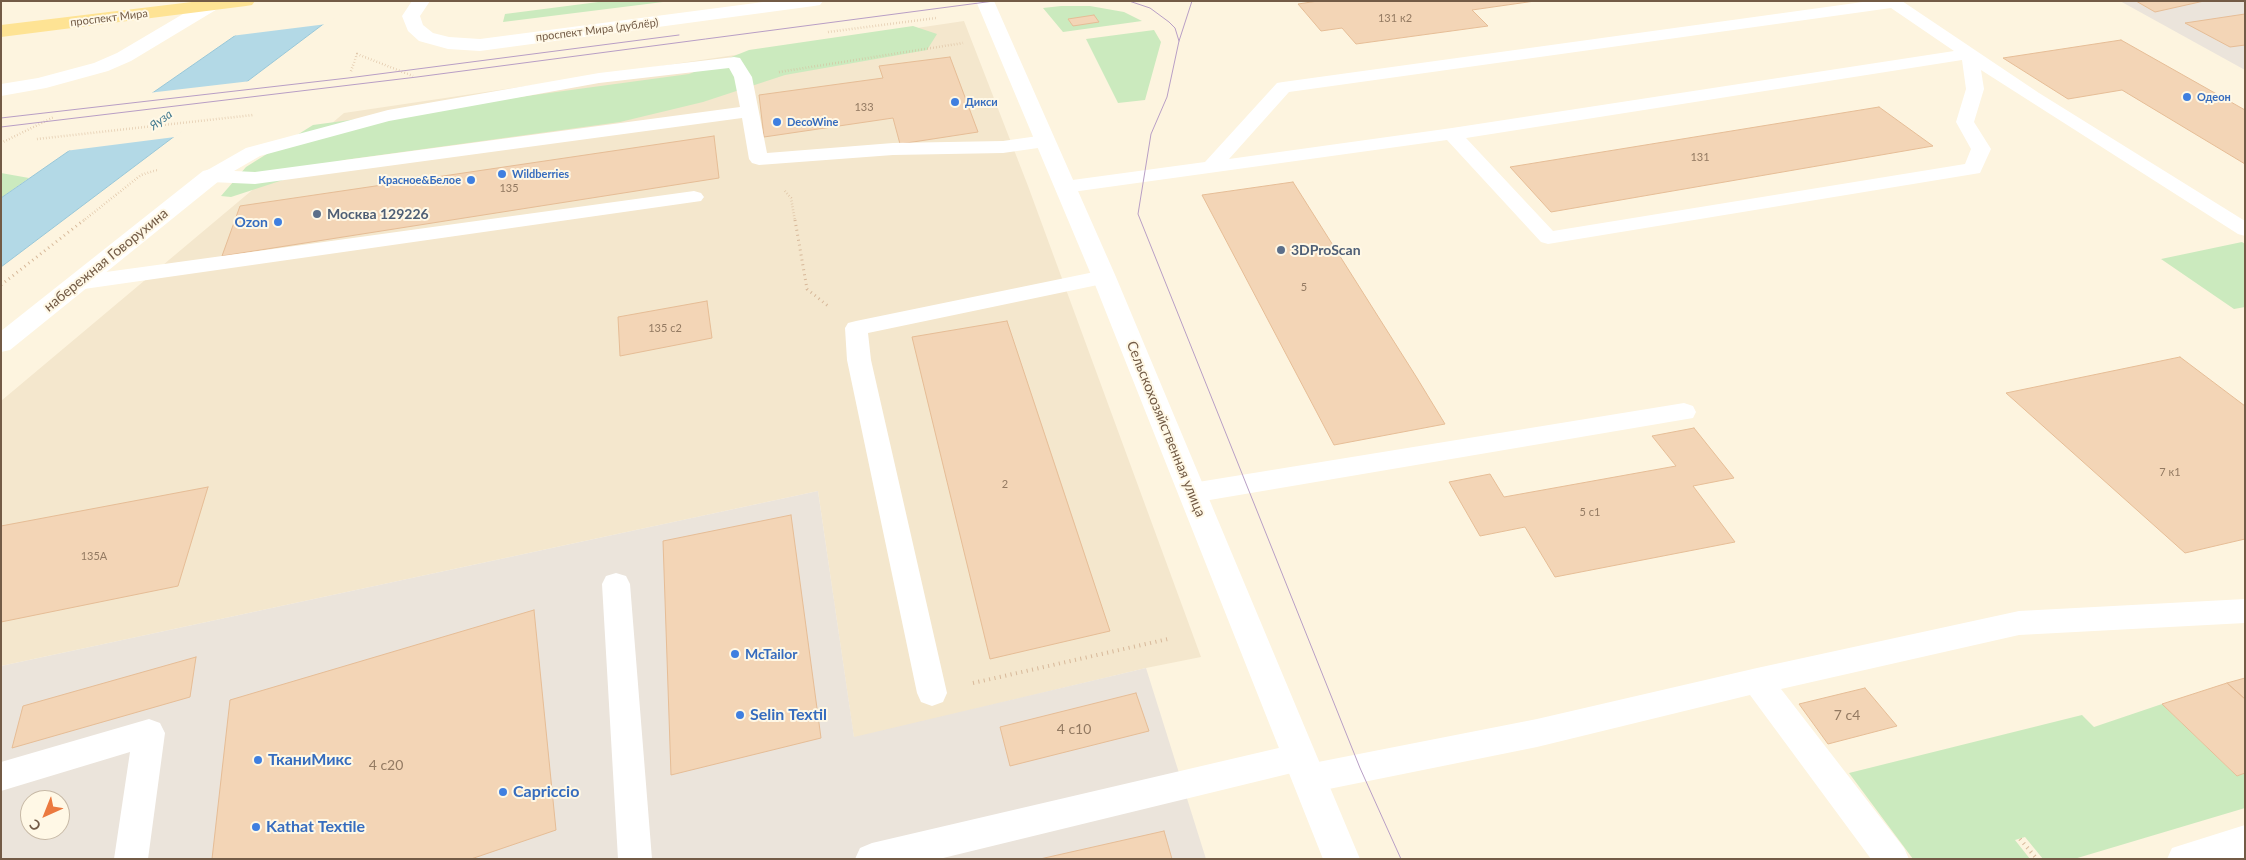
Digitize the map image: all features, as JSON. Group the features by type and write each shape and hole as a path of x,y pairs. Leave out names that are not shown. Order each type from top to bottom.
{"main road":[{"path":"1,90 64,78 101,67 131,53 218,1"},
{"name":"проспект Мира","path":"10,30 246,1"},
{"name":"проспект Мира (дублёр)","path":"421,1 411,16 414,27 426,38 448,43 480,45 814,1"},
{"name":"Сельскохозяйственная улица","path":"985,1 1104,277 1342,859"},
{"name":"набережная Говорухина","path":"1,344 211,176"}],"lane":[{"path":"1211,167 1283,87 1892,2 2032,97 2245,230"},
{"path":"1452,134 1548,238 1973,169 1981,149 1965,122 1975,89 1970,54"},
{"path":"1065,187 1452,134 1970,54"},
{"path":"211,176 253,152 388,116 598,78 734,62 743,77 760,159 894,149 1003,147 1045,141"},
{"path":"211,176 255,178 751,111"},
{"path":"77,283 694,197"},
{"path":"932,692 859,360 856,328 1104,277"},
{"path":"1192,493 1684,412"},
{"path":"616,584 634,859"},
{"path":"872,859 1182,785 1537,733 1757,681 2019,623 2245,611"},
{"path":"1757,681 1892,859"},
{"path":"1,777 149,733 131,859"},
{"path":"2184,859 2245,842"}],"path":[{"path":"822,33 936,18"},
{"path":"743,77 964,43"},
{"path":"351,71 357,54 417,78"},
{"path":"2,143 46,122 62,112"},
{"path":"37,139 246,116"},
{"path":"760,159 791,198 807,289 856,328"},
{"path":"932,692 1168,639"},
{"path":"2020,839 2037,859"}],"shaded area":[{"path":"2120,1 2245,1 2245,70"},
{"path":"964,21 1028,186 1201,657 1146,668 854,738 818,491 1,666 1,401 344,113"},
{"path":"818,491 854,737 1146,668 1206,859 1,859 1,666"}],"green space":[{"path":"606,1 671,1 503,22 505,14"},
{"path":"1090,6 1124,12 1142,21 1063,32 1043,8"},
{"path":"913,26 937,34 927,50 785,75 703,102 620,122 344,160 231,197 221,196 246,167 313,125 689,74 749,50"},
{"path":"1154,30 1161,42 1145,100 1118,103 1086,39"},
{"path":"1,173 29,178 1,198"},
{"path":"2242,242 2245,244 2245,307 2234,309 2161,259"},
{"path":"2162,704 2237,776 2245,773 2245,808 2074,859 2043,859 2025,837 2015,840 2030,859 1913,859 1849,773 2082,715 2094,727"}],"water":[{"name":"Яуза","path":"285,1 334,16 1,267 1,198"}],"pier":[{"path":"281,1 357,1 327,24 231,36"},
{"path":"251,81 175,137 65,151 148,93"}],"building":[{"path":"1318,1 1535,1 1472,10 1488,26 1356,44 1342,28 1321,31 1298,4"},
{"path":"2136,1 2204,1 2155,12"},
{"path":"2245,14 2245,45 2230,47 2185,23"},
{"path":"1094,15 1099,22 1073,26 1068,19"},
{"path":"2121,40 2245,110 2245,164 2122,90 2068,99 2003,58"},
{"path":"950,57 978,132 900,144 893,118 764,137 759,95 883,78 879,66"},
{"path":"1879,107 1933,146 1551,212 1510,167"},
{"path":"714,136 719,178 222,256 240,206"},
{"path":"1293,182 1445,424 1334,445 1202,195"},
{"path":"707,301 712,338 620,356 618,317"},
{"path":"1007,321 1110,631 990,659 912,337"},
{"path":"2180,357 2245,406 2245,539 2185,553 2006,393"},
{"path":"1694,428 1734,478 1693,486 1735,542 1555,577 1525,527 1480,536 1449,482 1490,474 1504,497 1676,466 1652,436"},
{"path":"208,487 178,586 1,622 1,526"},
{"path":"791,515 821,738 671,775 663,541"},
{"path":"534,610 556,830 471,859 212,859 230,700"},
{"path":"196,657 190,697 12,748 23,706"},
{"path":"2245,678 2245,699 2227,683"},
{"path":"2227,683 2245,699 2245,773 2237,776 2162,704"},
{"path":"1865,688 1897,726 1828,744 1799,704"},
{"path":"1136,693 1149,731 1010,766 1000,727"},
{"path":"1164,831 1172,859 1040,859"}],"tram line":[{"path":"1,127 417,77 994,1"},
{"path":"1129,1 1150,8 1169,22 1175,28 1179,41"},
{"path":"1179,41 1192,1"},
{"path":"1,118 348,78 679,35"},
{"path":"1179,41 1167,97 1151,134 1138,214 1360,768 1401,859"}],"place":[{"name":"Одеон","path":"2187,97"},
{"name":"Дикси","path":"955,102"},
{"name":"DecoWine","path":"777,122"},
{"name":"Wildberries","path":"502,174"},
{"name":"Красное&Белое","path":"471,180"},
{"name":"Москва 129226","path":"317,214"},
{"name":"Ozon","path":"278,222"},
{"name":"3DProScan","path":"1281,250"},
{"name":"McTailor","path":"735,654"},
{"name":"Selin Textil","path":"740,715"},
{"name":"ТканиМикс","path":"258,760"},
{"name":"Capriccio","path":"503,792"},
{"name":"Kathat Textile","path":"256,827"}]}
